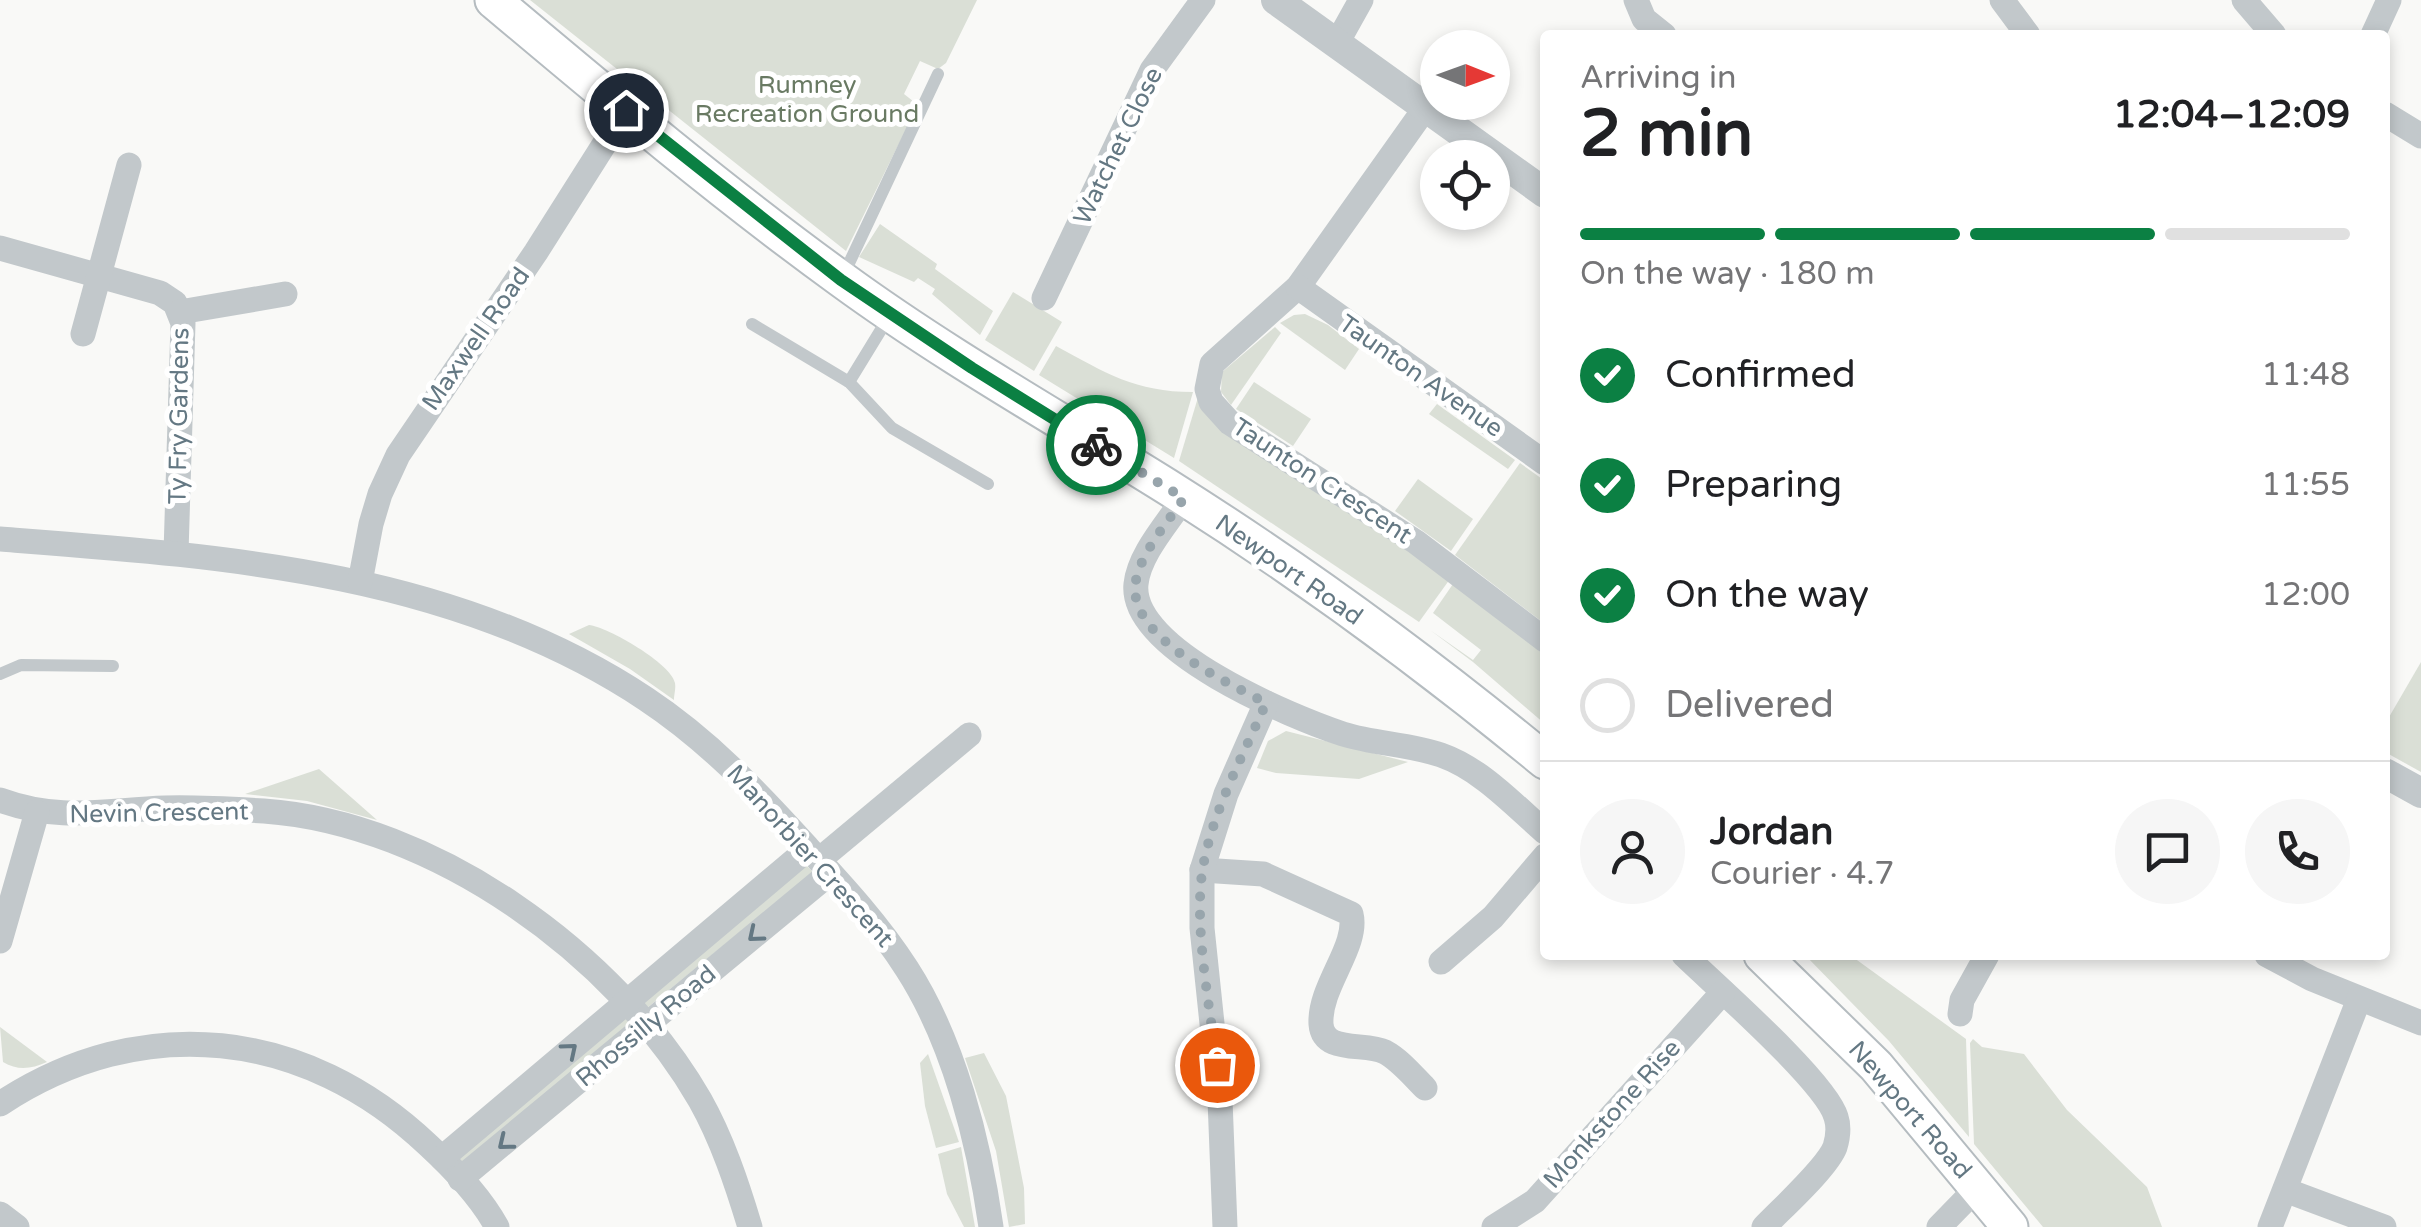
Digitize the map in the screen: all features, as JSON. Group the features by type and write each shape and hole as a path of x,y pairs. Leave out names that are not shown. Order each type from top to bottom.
{"main road":[{"name":"Newport Road","path":"493,0 841,280 972,368 1184,498 1460,691 1540,757"},
{"name":"Newport Road","path":"1767,960 1876,1066 2010,1227"}],"street":[{"name":"Watchet Close","path":"1044,298 1152,70 1204,0"},
{"path":"1276,0 1420,102"},
{"path":"1337,43 1361,0"},
{"path":"1636,0 1644,19 1658,30"},
{"path":"2002,0 2024,30"},
{"path":"2244,0 2270,30"},
{"path":"2375,30 2389,0"},
{"name":"Maxwell Road","path":"360,582 380,494 398,455 536,252 626,110"},
{"name":"Taunton Crescent","path":"1420,114 1298,287 1212,364 1207,376 1211,402 1230,422 1416,542 1540,636"},
{"path":"2390,117 2421,136"},
{"path":"1445,120 1540,188"},
{"path":"83,334 129,165"},
{"name":"Ty Fry Gardens","path":"0,248 160,294 176,304 183,324 176,553"},
{"name":"Taunton Avenue","path":"1298,287 1540,459"},
{"path":"180,312 285,294"},
{"path":"1184,498 1142,563 1136,592 1151,629 1219,678 1266,703 1345,734 1415,748 1458,762 1540,828"},
{"name":"Manorbier Crescent","path":"0,539 176,553 281,566 360,582 493,621 604,672 704,742 747,780 890,944 927,1005 976,1146 991,1227"},
{"path":"1225,1227 1220,1100 1201,914 1202,870 1226,794 1266,703"},
{"path":"819,860 969,734"},
{"path":"2390,776 2421,793"},
{"name":"Nevin Crescent","path":"0,800 36,812 73,816 164,808 297,816 364,832 483,884 578,957 647,1026 701,1102 750,1227"},
{"path":"2,928 36,812"},
{"name":"Rhossilly Road","path":"442,1158 626,1003 819,860"},
{"name":"Rhossilly Road","path":"460,1179 647,1026 819,860"},
{"path":"1440,962 1493,917 1540,862"},
{"path":"1202,870 1263,874 1351,914 1354,928 1334,972 1321,1026 1327,1038 1339,1046 1372,1046 1389,1054 1425,1088"},
{"path":"1689,960 1816,1087 1829,1101 1836,1117 1838,1132 1830,1157 1764,1227"},
{"path":"1960,1014 1962,1000 1984,960"},
{"path":"2275,960 2421,1024"},
{"name":"Monkstone Rise","path":"1494,1227 1535,1201 1722,992"},
{"path":"2270,1227 2360,999"},
{"path":"0,1104 63,1070 122,1051 176,1044 250,1050 316,1069 354,1086 401,1120 442,1158 497,1227"},
{"path":"0,1075 24,1088"},
{"path":"1939,1227 1977,1188"},
{"path":"2285,1190 2384,1227"},
{"path":"0,1214 17,1227"}],"lane":[{"path":"841,280 938,74"},
{"path":"849,382 891,313"},
{"path":"752,324 849,382 892,428 988,484"},
{"path":"0,674 22,665 113,666"}],"green space":[{"name":"Rumney Recreation Ground","path":"530,0 977,0 946,63 938,69 920,61 904,94 918,105 846,251"},
{"path":"880,224 937,264 935,269 993,311 980,335 932,294 935,289 918,278 914,282 859,257"},
{"path":"1013,292 1062,322 1034,371 985,340"},
{"path":"1305,314 1328,325 1359,349 1345,370 1280,323"},
{"path":"1275,327 1281,333 1231,405 1221,392 1222,372"},
{"path":"1056,346 1137,385 1193,392 1174,458 1039,375"},
{"path":"1254,382 1311,419 1293,446 1236,409"},
{"path":"1199,394 1450,579 1419,622 1179,461"},
{"path":"1437,404 1515,460 1508,469 1429,414"},
{"path":"1520,463 1540,477 1540,620 1455,555"},
{"path":"1418,479 1473,519 1451,551 1395,511"},
{"path":"1455,581 1540,646 1540,720 1430,630 1473,660 1481,650 1433,613"},
{"path":"589,625 624,639 663,666 675,683 674,700 569,634"},
{"path":"2421,662 2421,772 2390,755 2390,715"},
{"path":"1286,731 1408,762 1359,779 1257,768 1268,741"},
{"path":"319,769 377,820 307,801 245,794"},
{"path":"806,865 813,872 647,1008 643,1002"},
{"path":"1810,960 1857,960 1966,1039 1969,1137 1889,1041"},
{"path":"626,1017 631,1024 466,1166 459,1158"},
{"path":"0,1027 47,1062 25,1068 3,1062"},
{"path":"1973,1039 1982,1047 2024,1054 2067,1110 2147,1187 2162,1227 2043,1227 1974,1144 1970,1043"},
{"path":"984,1053 1006,1096 1024,1188 1025,1224 1009,1227 996,1151 965,1058"},
{"path":"928,1054 959,1142 936,1148 925,1106 920,1063"},
{"path":"961,1147 975,1227 964,1227 947,1194 938,1154"}],"way so far":[{"path":"1096,445 1184,498 1142,563 1136,580 1141,610 1151,629 1219,678 1266,703 1226,794 1202,870 1202,928 1217,1065"}],"route":[{"path":"626,110 841,280 1096,445"}]}
